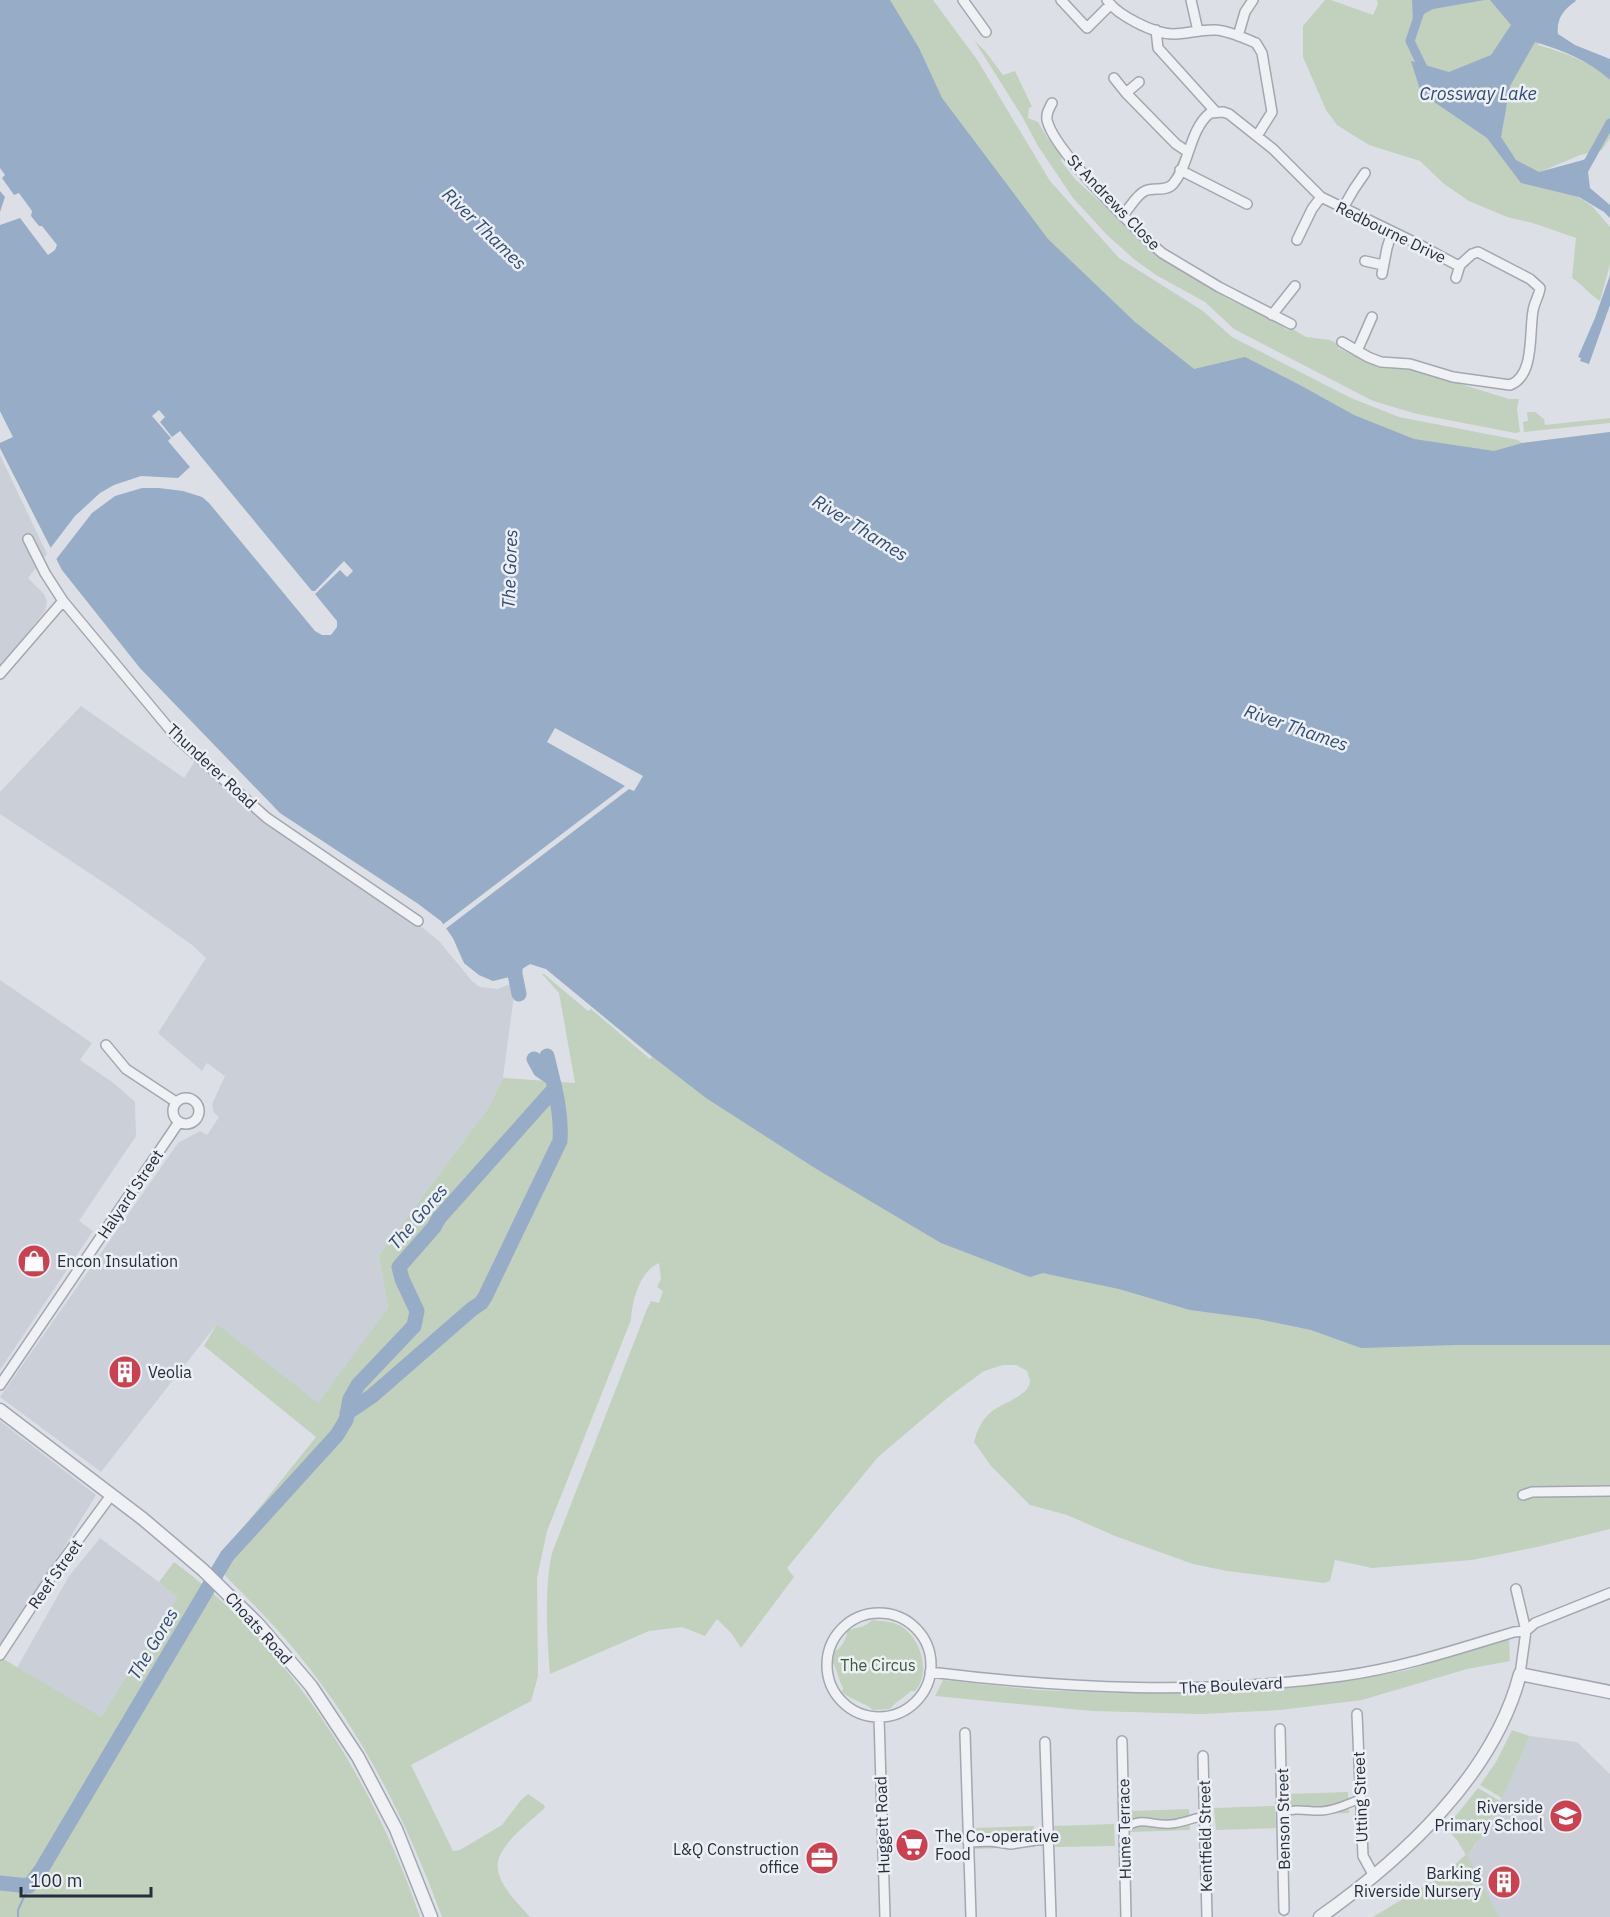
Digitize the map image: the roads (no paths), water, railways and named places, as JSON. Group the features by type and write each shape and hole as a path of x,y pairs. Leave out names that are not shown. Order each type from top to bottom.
{"street":[{"path":"963,0 986,32"},
{"path":"1061,0 1087,28 1108,3 1126,17 1156,30 1172,34 1217,30 1256,43 1262,53 1272,112 1257,136"},
{"path":"1191,0 1198,31"},
{"path":"1238,36 1245,12 1253,0"},
{"path":"1123,215 1143,192 1171,186 1202,122 1206,116 1215,111 1158,48 1156,30"},
{"path":"1114,78 1176,144 1188,152"},
{"path":"1126,93 1139,82"},
{"name":"St Andrews Close","path":"1052,103 1047,112 1047,118 1054,136 1073,162 1162,253 1291,324"},
{"name":"Redbourne Drive","path":"1215,111 1228,114 1257,136 1321,197 1460,265 1472,254 1478,252 1530,279 1540,287 1532,312 1530,349 1523,375 1519,381 1504,386 1487,381 1453,377 1410,364 1381,362 1342,342"},
{"path":"1180,170 1247,204"},
{"path":"1343,208 1365,173"},
{"path":"1297,240 1310,213 1321,197"},
{"path":"1365,261 1383,269 1392,232"},
{"path":"1456,278 1460,265"},
{"path":"1272,315 1295,286"},
{"path":"1357,351 1372,317"},
{"name":"Thunderer Road","path":"28,539 45,573 63,601 177,738 267,818 418,921"},
{"path":"0,674 63,601"},
{"path":"106,1045 126,1069 176,1102 173,1115 179,1122"},
{"name":"Halyard Street","path":"0,1385 179,1122 186,1124 197,1119 199,1107 197,1097 183,1098 176,1102"},
{"name":"Choats Road","path":"0,1410 111,1494 203,1570 258,1624 311,1686 358,1757 396,1829 431,1917"},
{"path":"1523,1495 1532,1492 1610,1491"},
{"name":"Reef Street","path":"0,1655 53,1574 111,1494"},
{"path":"1320,1917 1374,1876 1432,1823 1462,1788 1477,1765 1506,1715 1521,1674 1526,1631 1516,1589"},
{"name":"The Boulevard","path":"930,1672 1043,1684 1146,1688 1252,1686 1343,1676 1404,1664 1514,1632 1526,1631 1535,1623 1610,1593"},
{"path":"875,1613 905,1620 925,1642 930,1657 930,1672 926,1687 918,1699 894,1715 879,1717 864,1715 850,1709 839,1699 831,1686 827,1671 827,1656 833,1640 845,1626 858,1617 875,1613"},
{"path":"1521,1674 1610,1692"},
{"name":"Utting Street","path":"1357,1714 1363,1856 1374,1876"},
{"name":"Huggett Road","path":"879,1717 885,1917"},
{"name":"Benson Street","path":"1280,1729 1284,1910"},
{"path":"965,1732 971,1917"},
{"name":"Hume Terrace","path":"1122,1741 1126,1917"},
{"path":"1046,1742 1051,1917"},
{"name":"Kentfield Street","path":"1203,1756 1207,1917"},
{"path":"1283,1813 1299,1809 1333,1810 1360,1798"},
{"path":"1124,1829 1133,1822 1169,1824 1205,1816"},
{"path":"968,1842 991,1841 1011,1844 1049,1838"}],"water":[{"name":"River Thames","path":"0,0 890,0 919,48 942,98 1048,239 1135,322 1194,369 1245,357 1354,415 1414,439 1494,451 1522,443 1610,432 1610,1345 1456,1345 1361,1348 1311,1330 1258,1319 1190,1310 1119,1289 1043,1273 1030,1277 941,1243 818,1170 706,1098 546,969 530,964 509,977 493,981 479,975 464,963 453,938 441,921 280,813 140,668 62,570 0,448 0,443 13,437 0,411"},
{"path":"1412,0 1485,0 1433,9 1413,20"},
{"name":"Crossway Lake","path":"1490,0 1575,0 1562,15 1558,24 1558,34 1575,45 1610,59 1610,80 1575,57 1535,42 1510,86 1501,137 1516,160 1539,172 1594,157 1588,172 1590,188 1610,205 1610,218 1579,197 1521,183 1487,138 1421,93 1411,61 1449,72 1491,55 1511,25"},
{"path":"1610,275 1610,305 1589,364 1580,361 1581,358 1578,357"}],"waterway":[{"path":"1421,8 1410,41 1424,70"},
{"path":"1585,168 1610,123"},
{"name":"The Gores","path":"515,955 515,974 519,994"},
{"name":"The Gores","path":"347,1413 372,1396 481,1303 485,1297 560,1141 559,1109 547,1056"},
{"name":"The Gores","path":"534,1059 540,1070 552,1078"},
{"name":"The Gores","path":"0,1883 29,1886 41,1870 227,1556 337,1435 346,1420 350,1399 358,1385 414,1326 417,1311 399,1267 434,1227 439,1218 555,1088"},
{"path":"18,1917 18,1910 29,1886"}],"place":[{"name":"Encon Insulation","path":"34,1261"},
{"name":"Veolia","path":"125,1372"},
{"name":"Riverside Primary School","path":"1566,1816"},
{"name":"The Co-operative Food","path":"912,1845"},
{"name":"L&Q Construction office","path":"822,1858"},
{"name":"Barking Riverside Nursery","path":"1504,1882"}],"park label":[{"name":"The Circus","path":"878,1665"}]}
